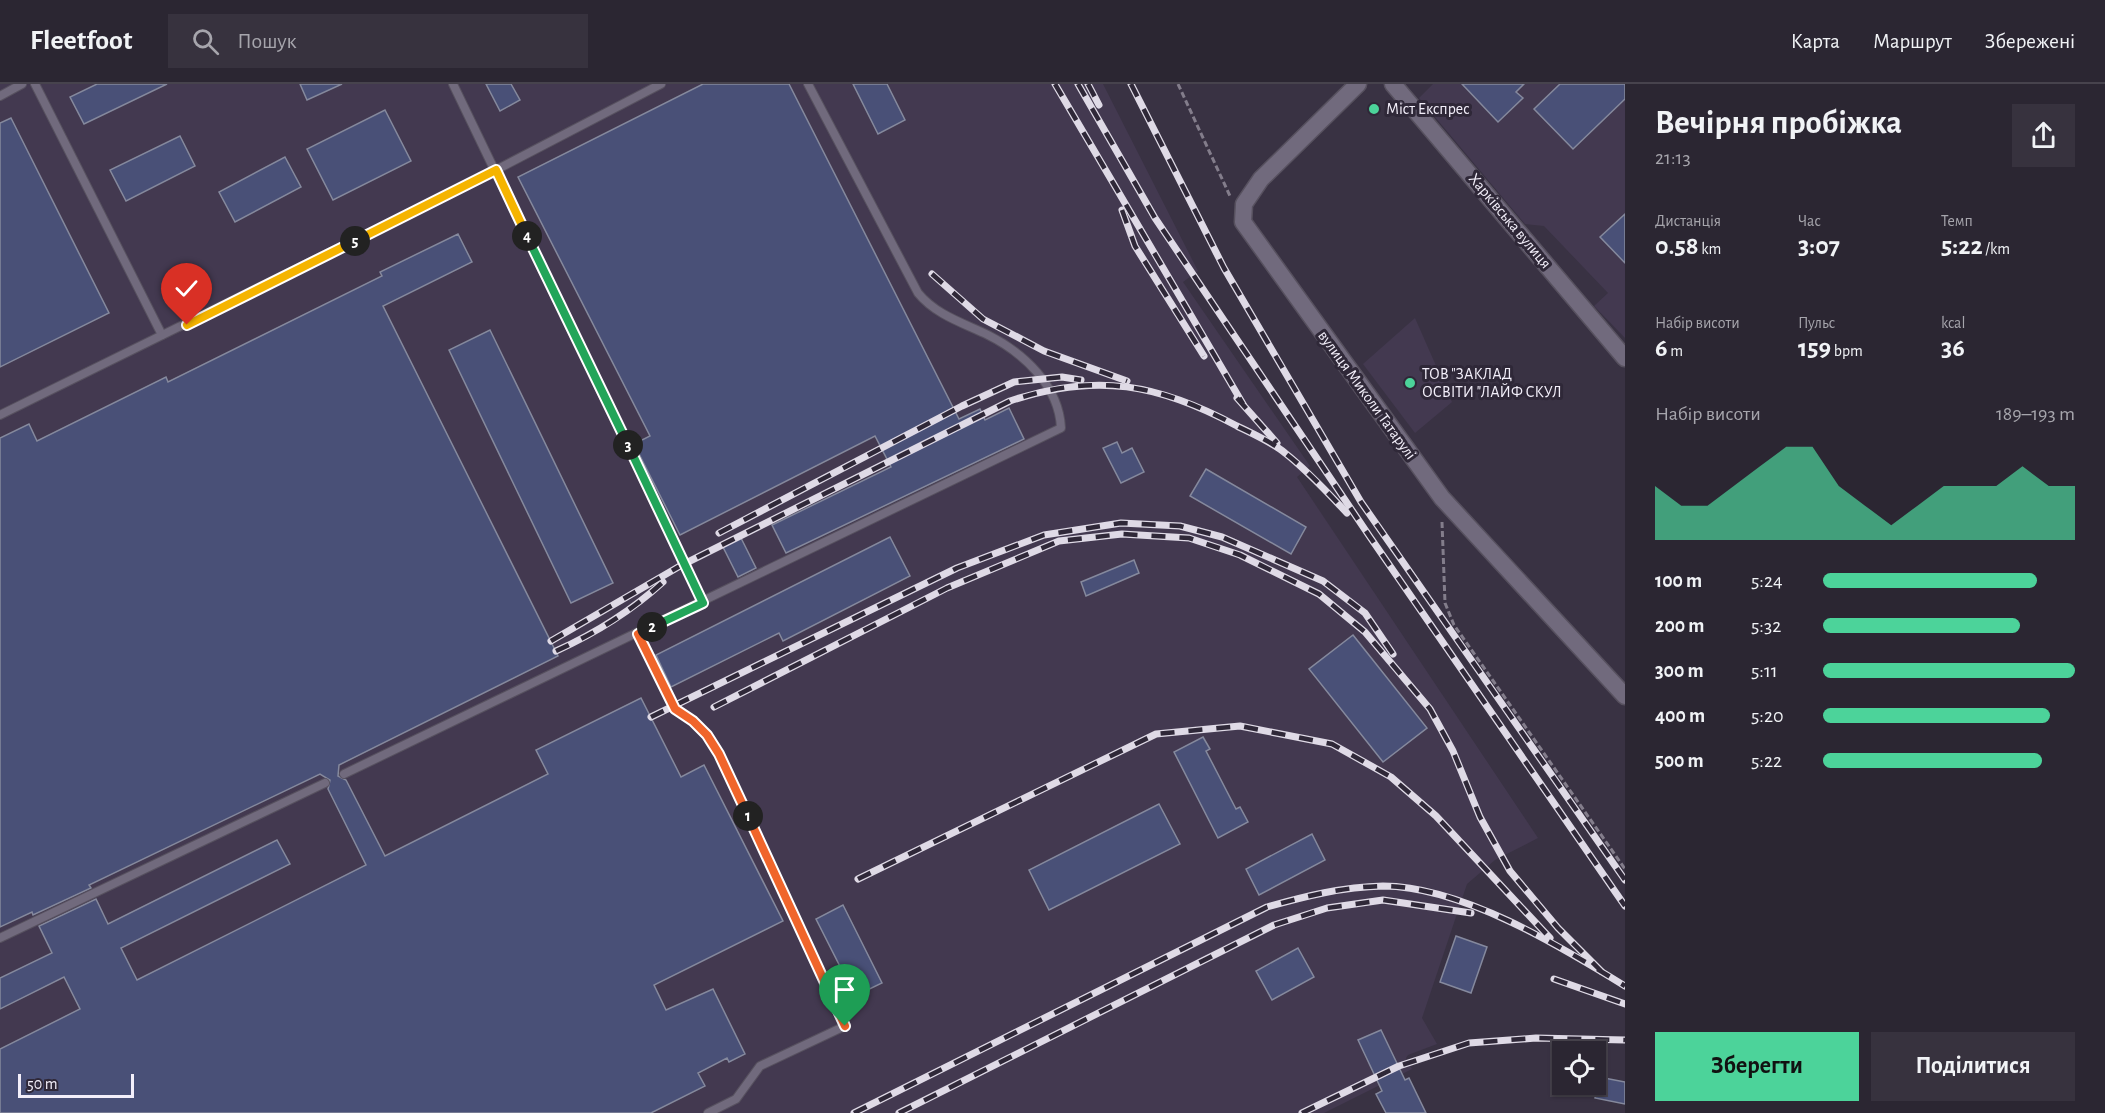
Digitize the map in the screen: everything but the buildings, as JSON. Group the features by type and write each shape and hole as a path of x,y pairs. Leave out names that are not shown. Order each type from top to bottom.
{"street":[{"path":"1243,222 1244,204 1261,179 1358,84"},
{"name":"Харківська вулиця","path":"1394,84 1625,358"},
{"name":"вулиця Миколи Татарулі","path":"1243,222 1442,498 1625,696"}],"lane":[{"path":"0,96 22,84"},
{"path":"35,84 162,335"},
{"path":"453,84 703,603"},
{"path":"0,414 496,170 661,84"},
{"path":"344,774 703,603 1061,428 1060,410 1051,390 1027,362 1009,346 938,312 918,293 808,84"},
{"path":"638,634 675,709 693,721 707,735 719,754 845,1026 760,1066 736,1099 708,1113"},
{"path":"0,938 325,783"}],"path":[{"path":"1178,84 1243,222"},
{"path":"1442,498 1445,603 1454,625 1625,869"}],"shaded area":[{"path":"0,84 1103,84 1198,271 1183,282 1310,466 1297,477 1538,838 1495,860 1467,884 1422,1018 1437,1044 1408,1055 1406,1058 1412,1069 1324,1113 0,1113"},
{"path":"1433,84 1625,84 1625,338 1594,306 1608,293 1544,226 1525,224 1419,98"},
{"name":"ТОВ \"ЗАКЛАД ОСВІТИ \"ЛАЙФ СКУЛ","path":"1415,318 1452,402 1415,433 1363,364"}],"railway":[{"path":"1055,84 1243,404"},
{"path":"1078,84 1155,218 1370,537 1625,906"},
{"path":"1088,84 1099,105"},
{"path":"1131,84 1224,268 1361,502 1625,880"},
{"path":"1122,210 1135,246 1204,356"},
{"path":"932,274 983,319 1044,351 1127,381"},
{"path":"719,533 962,406 1014,382 1062,377 1081,380"},
{"path":"551,641 680,566 1010,401 1041,392 1071,387 1099,385 1127,387 1181,400 1208,412 1280,449 1309,474 1347,513"},
{"path":"1237,398 1277,443"},
{"path":"651,717 957,568 1044,535 1121,523 1180,526 1222,537 1323,581 1365,613 1393,654"},
{"path":"714,707 947,588 1059,541 1122,534 1189,538 1240,555 1319,594 1365,632 1430,709 1453,751 1480,817 1510,871 1558,928 1601,971"},
{"path":"556,651 612,621 663,582"},
{"path":"858,879 1156,734 1240,726 1332,744 1391,777 1436,816 1550,938"},
{"path":"854,1113 1267,907 1339,890 1383,886 1413,889 1445,896 1509,921 1625,986"},
{"path":"899,1113 1274,925 1327,908 1383,900 1471,913"},
{"path":"1554,979 1625,1004"},
{"path":"1302,1113 1399,1066 1469,1043 1536,1038 1625,1040"}],"place":[{"name":"Міст Експрес","path":"1374,109"},
{"name":"ТОВ \"ЗАКЛАД ОСВІТИ \"ЛАЙФ СКУЛ","path":"1410,383"}],"route":[{"path":"187,325 496,170 703,603 638,634 675,709 693,721 707,735 719,754 845,1026"}]}
